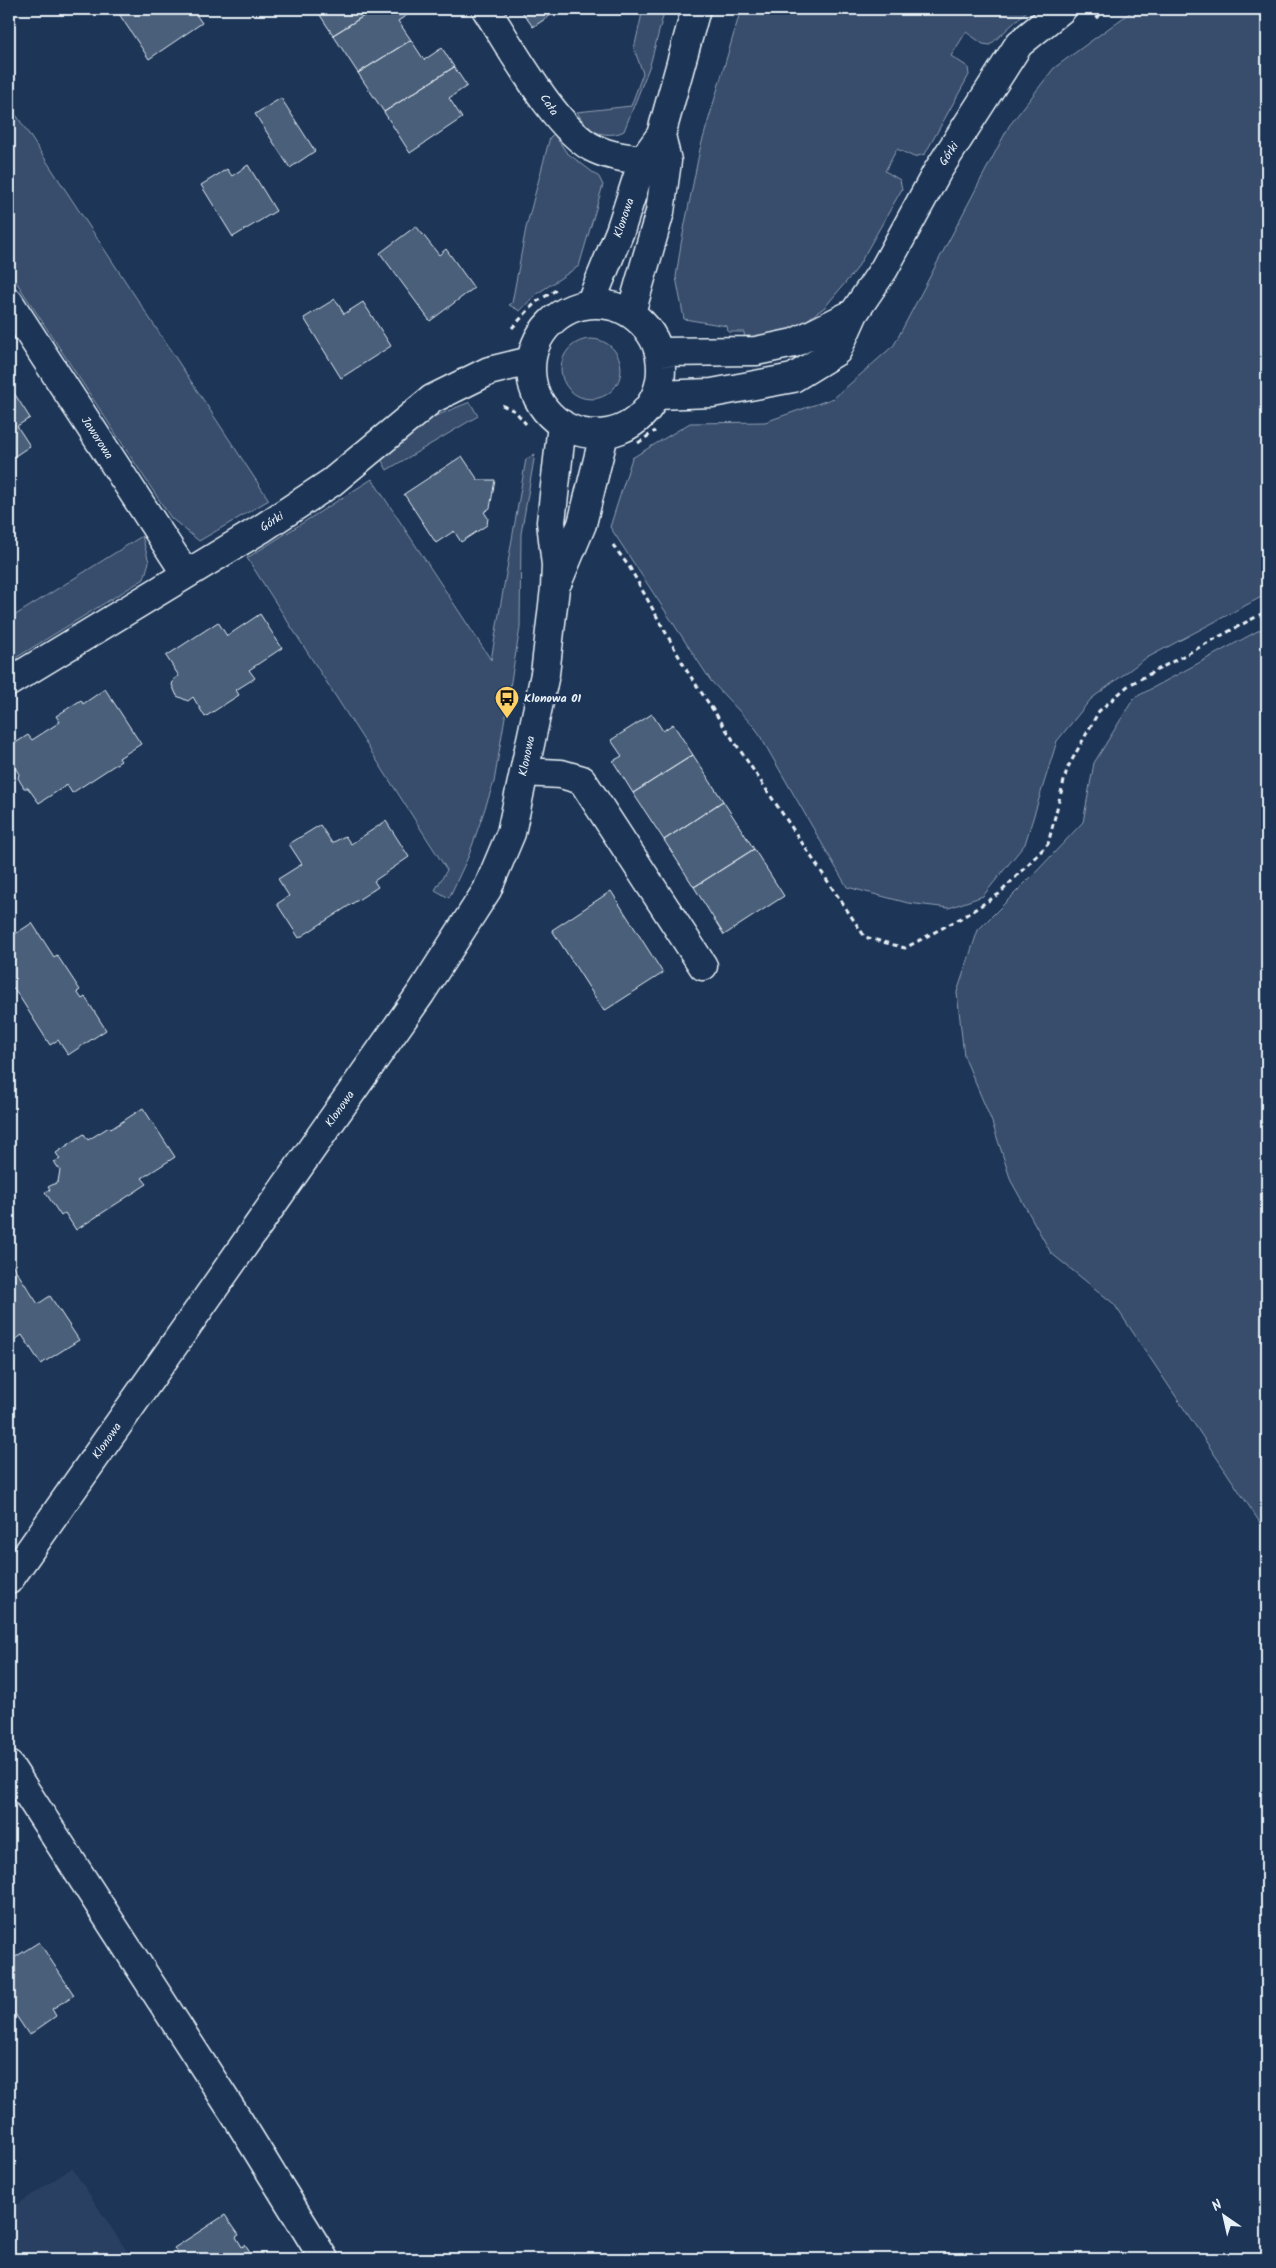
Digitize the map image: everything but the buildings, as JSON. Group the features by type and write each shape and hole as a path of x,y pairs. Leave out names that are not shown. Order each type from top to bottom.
{"street":[{"name":"Cała","path":"486,9 559,120 594,148 622,157 644,160"},
{"name":"Klonowa","path":"590,304 620,231 644,160 661,134 696,9"},
{"name":"Górki","path":"656,395 712,393 793,378 837,351 854,313 884,269 937,172 1019,44 1062,9"},
{"name":"Klonowa","path":"631,314 660,212 667,161 661,134"},
{"name":"Jaworowa","path":"9,302 186,574"},
{"path":"590,304 607,304 631,314 642,322 654,337 659,352 661,375 656,395 646,411 630,425 604,435 570,429 552,418 538,402 531,382 530,361 536,341 548,323 566,310 590,304"},
{"name":"Górki","path":"659,352 756,351 794,343 854,313"},
{"name":"Górki","path":"9,682 261,529 332,482 432,399 489,371 530,361"},
{"name":"Klonowa","path":"9,1580 415,1001 487,890 510,833 544,674 555,588 556,565 550,522 562,424"},
{"name":"Klonowa","path":"555,588 582,524 604,435"},
{"path":"524,772 561,774 582,780 593,794 703,966"},
{"path":"9,1765 239,2121 324,2259"}],"path":[{"path":"582,524 612,543 630,568 687,672 865,936 904,948 963,917 999,894 1048,844 1067,769 1098,711 1129,685 1267,611"}],"shaded area":[{"path":"643,9 665,9 650,65 624,131 615,134 599,133 590,129 577,112 631,106 643,73 634,49"},
{"path":"741,9 1029,9 990,45 983,44 966,32 951,56 968,67 969,75 925,154 914,157 897,149 885,171 900,180 902,189 856,270 825,307 790,332 745,343 744,332 728,332 727,326 684,319 676,277 700,149"},
{"path":"1135,9 1267,9 1267,594 1143,660 1091,699 1057,741 1025,844 983,896 949,908 908,903 847,887 756,729 711,681 610,527 632,458 690,423 765,422 834,398 894,345 1009,126 1054,68"},
{"path":"9,104 269,500 199,541 171,518 9,271"},
{"path":"554,134 566,152 599,177 603,185 579,266 535,295 520,311 509,305 512,303 526,228 550,137"},
{"path":"585,339 597,339 608,344 616,352 621,363 619,381 608,394 597,399 585,399 574,394 566,386 561,375 561,363 566,352 574,344"},
{"path":"470,402 478,416 387,470 381,459 383,453 428,419"},
{"path":"535,454 521,534 520,628 494,782 469,855 449,898 435,890 447,870 247,558 372,479 491,660 526,459"},
{"path":"142,536 149,562 144,579 9,662 9,619"},
{"path":"1267,626 1267,1533 1114,1304 1051,1253 1011,1181 992,1122 964,1056 957,992 978,930 1083,822 1094,763 1134,698"},
{"path":"72,2168 132,2259 9,2259 9,2210"}],"place":[{"name":"Klonowa 01","path":"507,719"}]}
